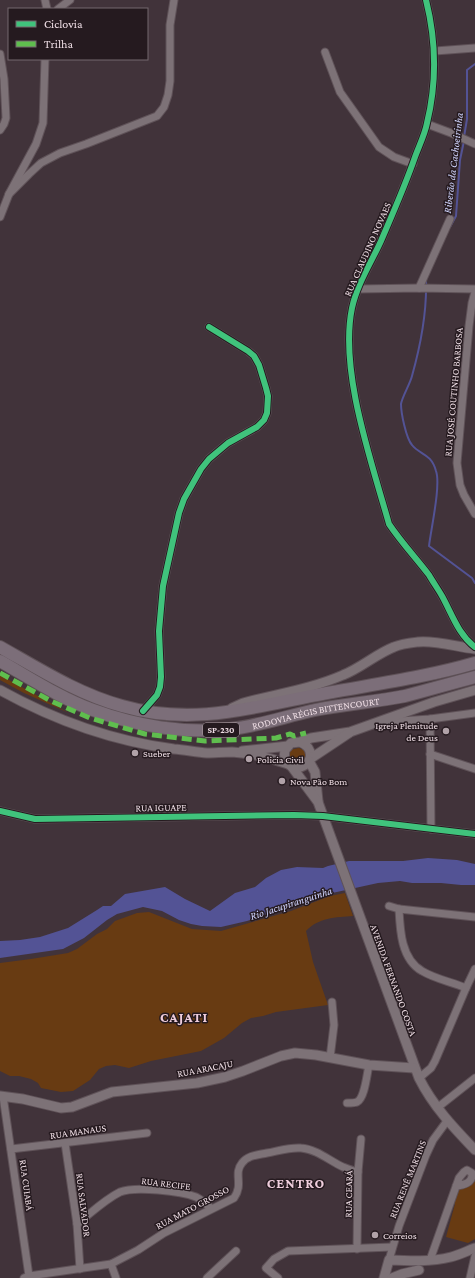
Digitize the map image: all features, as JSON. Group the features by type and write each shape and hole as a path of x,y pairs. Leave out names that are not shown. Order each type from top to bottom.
{"highway":[{"name":"RODOVIA RÉGIS BITTENCOURT","path":"0,647 48,675 84,693 121,706 163,714 216,714 263,707 316,695 475,664"},
{"name":"RODOVIA RÉGIS BITTENCOURT","path":"0,661 53,692 93,710 127,720 197,731 231,729 316,710 404,696 475,677"}],"street":[{"path":"59,8 70,0"},
{"path":"9,194 42,163 60,153 157,116 164,107 168,95 170,81 170,25 174,0"},
{"name":"RUA CLAUDINO NOVAES","path":"426,0 435,51 433,93 427,124 402,194 358,289 352,307 349,329 350,353 359,414 389,524 398,538 428,574 442,595 460,632 475,648"},
{"path":"435,51 475,48"},
{"path":"325,52 340,92 378,146 394,157 413,164"},
{"path":"0,54 4,79 6,118 0,130"},
{"path":"1,213 9,194 36,144 43,122 45,60"},
{"path":"427,124 471,142"},
{"path":"421,288 450,219"},
{"path":"358,289 475,289"},
{"name":"RUA JOSÉ COUTINHO BARBOSA","path":"475,292 468,332 457,463 460,485 475,514"},
{"path":"143,711 157,695 160,688 161,676 159,631 163,586 179,513 184,499 198,474 209,459 228,443 257,426 264,420 267,413 268,396 254,356 210,327"},
{"path":"216,714 243,703 325,682 344,675 393,647 420,642 434,642 459,648 475,648"},
{"path":"0,690 62,720 87,729 120,739 172,749 207,753 288,746 291,743 300,742 311,738 350,732 434,702 475,690"},
{"path":"376,723 430,719 475,713"},
{"path":"430,719 431,829"},
{"path":"232,752 258,756 290,766 302,767 350,732"},
{"path":"300,742 309,748 311,753 310,760"},
{"path":"288,746 284,755 290,766"},
{"path":"430,754 475,769"},
{"name":"AVENIDA FERNANDO COSTA","path":"310,760 315,772 318,802 414,1068 427,1095 447,1121 475,1150"},
{"name":"AVENIDA FERNANDO COSTA","path":"290,766 318,802"},
{"name":"RUA IGUAPE","path":"0,811 35,819 294,815 323,816 475,834"},
{"path":"389,906 399,909 475,917"},
{"path":"399,909 400,934 404,948 416,967 423,972 466,988"},
{"path":"419,1078 431,1068 435,1061 475,969"},
{"path":"330,1058 334,1025 332,1002"},
{"name":"RUA ARACAJU","path":"1,1096 67,1108 78,1106 112,1092 197,1082 225,1076 289,1054 309,1054 369,1065 414,1068"},
{"path":"347,1103 356,1102 360,1099 369,1065"},
{"path":"437,1108 475,1078"},
{"name":"RUA CUIABÁ","path":"1,1096 11,1149 27,1277"},
{"name":"RUA RENÊ MARTINS","path":"389,1260 392,1247 426,1155 447,1121"},
{"name":"RUA MANAUS","path":"11,1149 147,1133"},
{"name":"RUA CEARÁ","path":"357,1249 358,1172 361,1139"},
{"name":"RUA SALVADOR","path":"65,1143 77,1224 80,1269"},
{"name":"RUA MATO GROSSO","path":"27,1277 58,1276 80,1269 111,1264 138,1250 164,1233 210,1208 234,1198 240,1187 239,1168 243,1162 251,1156 287,1149 301,1148 310,1150 344,1168 358,1172"},
{"path":"392,1278 419,1270 430,1260 456,1186"},
{"name":"RUA RECIFE","path":"77,1224 113,1196 130,1189 158,1190 187,1194 198,1198 210,1208"},
{"path":"278,1278 266,1268 274,1259 288,1251 392,1247"},
{"path":"430,1260 452,1257 475,1248"},
{"path":"207,1278 236,1251"},
{"path":"470,1278 475,1256"},
{"path":"384,1278 389,1260 419,1270"},
{"path":"111,1264 116,1278"}],"shaded area":[{"path":"0,675 69,713 24,693 0,680"},
{"path":"299,748 306,751 309,758 298,764 288,758 289,750"},
{"path":"345,893 353,916 328,919 316,923 306,931 313,962 328,1005 276,1012 251,1018 242,1023 224,1038 201,1051 151,1061 129,1068 115,1065 106,1066 99,1069 90,1080 73,1091 61,1092 41,1088 38,1083 31,1079 19,1076 10,1076 0,1071 0,963 68,953 77,949 97,934 107,929 115,921 137,913 149,912 192,929 221,931 291,911 330,896"},
{"path":"475,1180 475,1239 468,1243 446,1237 455,1204 452,1204 458,1188 473,1183"}],"water":[{"name":"Rio Jacupiranguinha","path":"428,858 457,860 475,864 475,885 412,883 400,881 378,883 323,895 247,921 221,927 191,924 179,920 162,911 143,907 117,914 84,938 63,949 0,958 0,941 40,937 68,928 103,906 111,906 125,894 165,887 210,911 235,893 255,887 266,878 281,870 297,867 323,868 349,861 403,861"}],"waterway":[{"name":"Riberão da Cachoeirinha","path":"464,137 467,119 467,70 475,64"},
{"name":"Riberão da Cachoeirinha","path":"450,227 456,216 460,160 464,141"},
{"name":"Riberão da Cachoeirinha","path":"426,280 426,304 421,340 410,383 401,404 402,413 410,442 431,461 436,471 437,496 429,546 472,578 475,583"}],"marked path":[{"path":"0,673 51,701 90,718 145,734 205,741 276,738 290,734 294,736 306,733"}],"cycle path":[{"path":"426,0 432,30 434,61 434,77 427,123 399,199 354,299 349,333 350,360 359,417 389,524 429,575 460,630 475,647"},
{"path":"143,711 157,695 160,687 159,631 163,586 179,513 184,499 201,469 209,459 228,443 257,427 264,420 267,413 268,396 259,365 254,356 209,327"},
{"path":"0,811 35,819 294,815 323,816 475,834"}],"place":[{"name":"Igreja Plenitude de Deus","path":"446,731"},
{"name":"Sueber","path":"135,753"},
{"name":"Policia Civil","path":"249,759"},
{"name":"Nova Pão Bom","path":"282,781"},
{"name":"Correios","path":"375,1235"}],"district":[{"name":"CAJATI","path":"184,1017"},
{"name":"CENTRO","path":"296,1183"}]}
